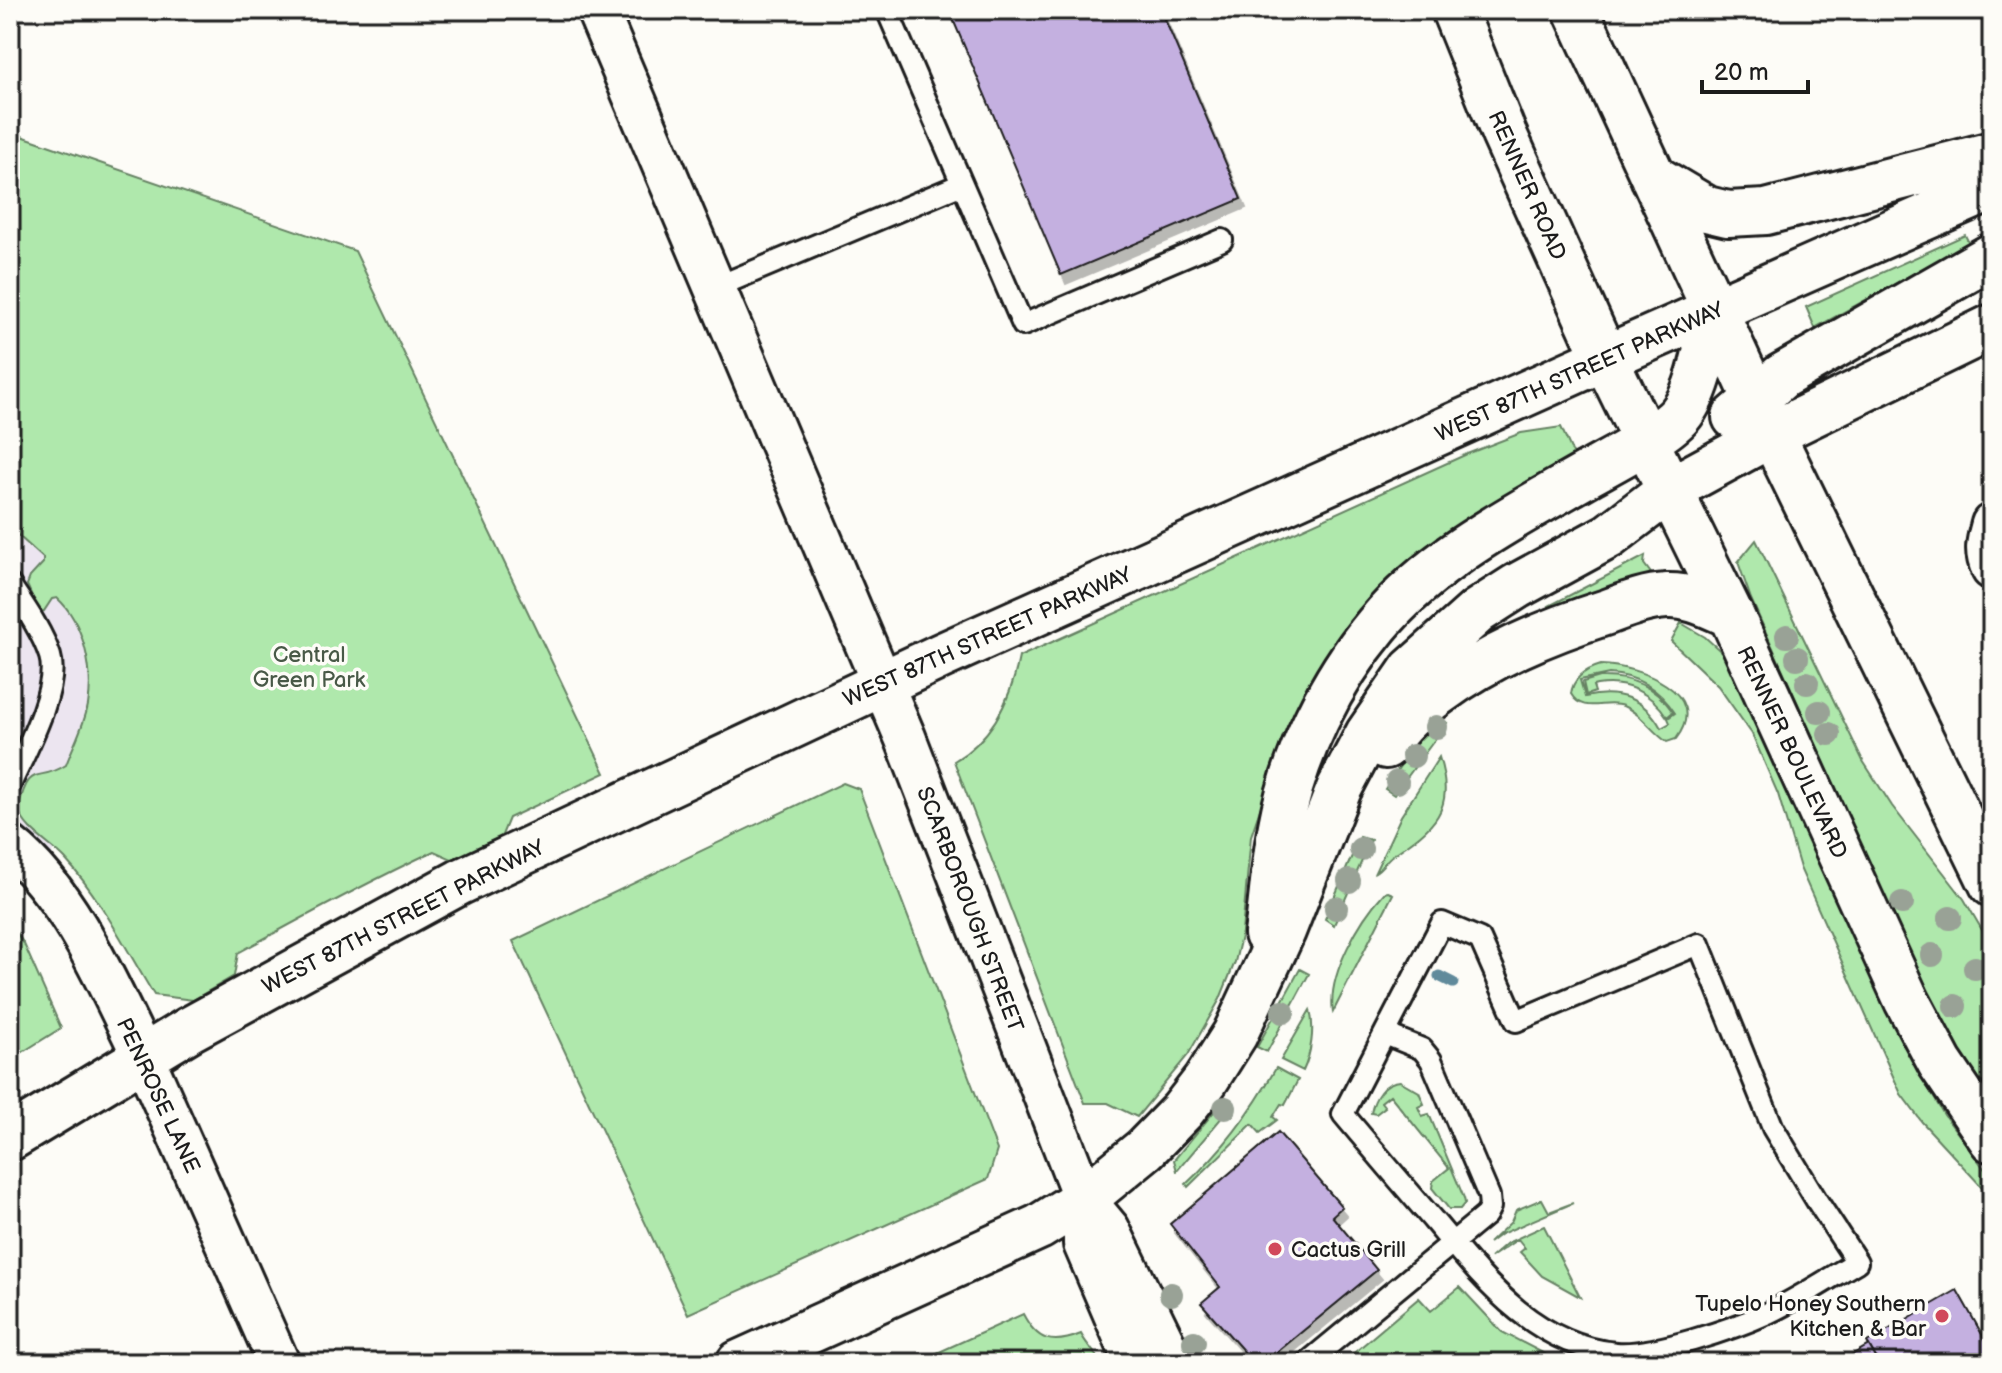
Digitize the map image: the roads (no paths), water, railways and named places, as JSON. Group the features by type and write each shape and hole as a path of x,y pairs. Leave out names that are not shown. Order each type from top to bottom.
{"main road":[{"name":"RENNER ROAD","path":"1454,10 1504,134 1605,358"},
{"path":"1576,10 1714,312 1992,884"},
{"path":"1653,177 1707,209 1728,214 1766,212 1992,154"},
{"name":"WEST 87TH STREET PARKWAY","path":"10,1138 143,1056 460,882 882,683 1992,188"},
{"path":"1764,417 1795,369 1992,256"},
{"path":"1261,976 1281,822 1297,768 1322,710 1347,666 1377,624 1463,547 1645,440 1680,415 1700,376 1714,312"},
{"path":"739,1363 1039,1227 1084,1199 1145,1149 1182,1111 1235,1034 1283,931 1339,789 1368,734 1412,670 1478,611 1609,536 1764,417 1992,327"},
{"name":"RENNER BOULEVARD","path":"1605,358 1731,615 1907,1001 1940,1063 1992,1140"},
{"path":"1283,931 1320,882 1390,737 1419,708 1466,673 1554,629 1643,600 1667,596 1691,598 1731,615"}],"street":[{"name":"SCARBOROUGH STREET","path":"597,10 882,683 1084,1199 1109,1229 1174,1363"},
{"path":"1992,524 1986,543 1986,557 1992,569"},
{"name":"PENROSE LANE","path":"10,846 40,874 62,901 143,1056 279,1363"},
{"name":"SCARBOROUGH STREET","path":"1084,1199 1084,1244 1135,1363"}],"lane":[{"path":"887,10 1023,325 1222,240"},
{"path":"714,288 962,184"},
{"path":"10,585 50,657 52,678 10,785"},
{"path":"1442,923 1480,939 1516,1021 1699,944 1773,1128 1857,1262 1767,1314 1679,1354 1616,1353 1561,1337 1509,1306 1481,1278 1343,1114 1385,1034 1442,923"},
{"path":"1307,1363 1486,1215 1490,1207 1489,1196 1431,1060 1422,1049 1385,1034"}],"waterway":[{"path":"1439,976 1453,983"}],"place":[{"name":"Cactus Grill","path":"1275,1249"},
{"name":"Tupelo Honey Southern Kitchen & Bar","path":"1942,1316"}],"park label":[{"name":"Central Green Park","path":"309,666"}]}
